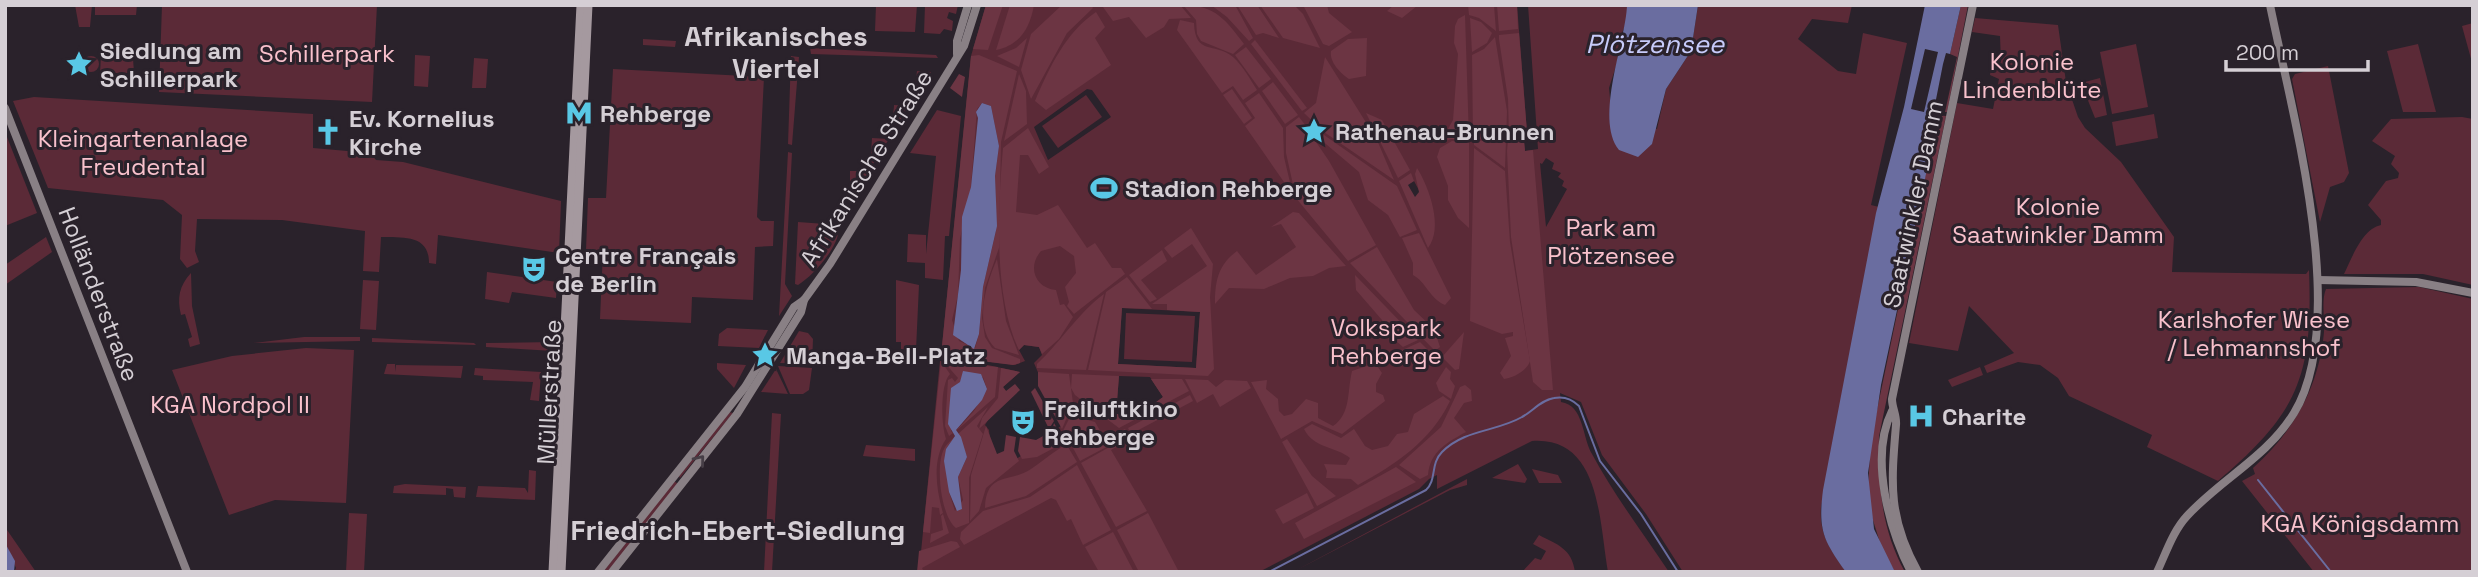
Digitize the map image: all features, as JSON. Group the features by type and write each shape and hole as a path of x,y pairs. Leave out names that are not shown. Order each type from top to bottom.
{"main road":[{"name":"Müllerstraße","path":"553,572 581,5"},
{"name":"Müllerstraße","path":"561,572 588,5"}],"street":[{"name":"Afrikanische Straße","path":"957,54 957,41 968,5"},
{"name":"Afrikanische Straße","path":"612,572 750,395 801,313 804,300 861,215 964,46 977,5"},
{"name":"Saatwinkler Damm","path":"1911,572 1892,528 1885,493 1885,444 1973,5"},
{"path":"2157,572 2187,516 2269,446 2295,411 2315,345 2318,281 2315,228 2270,5"},
{"name":"Holländerstraße","path":"5,108 187,572"},
{"path":"2318,281 2416,282 2473,293"},
{"name":"Afrikanische Straße","path":"598,572 738,394 794,307 804,300"},
{"path":"782,327 792,327"},
{"path":"763,357 773,357"},
{"path":"738,394 750,395"},
{"path":"728,407 737,414"},
{"name":"Saatwinkler Damm","path":"1892,411 1896,422 1891,469 1894,511 1918,572"},
{"path":"673,475 682,482"}],"green space":[{"path":"75,5 92,5 90,27 79,27"},
{"path":"95,5 137,5 136,15 95,15"},
{"name":"Schillerpark","path":"162,5 377,5 372,102 159,92"},
{"path":"876,5 917,5 915,32 875,31"},
{"path":"925,5 958,5 956,14 949,12 947,18 953,21 952,31 944,29 940,34 924,33"},
{"path":"986,5 1517,5 1527,132 1523,136 1525,151 1538,149 1528,5 1627,5 1627,21 1619,40 1617,63 1609,88 1611,109 1657,129 1666,89 1691,51 1698,5 1852,5 1848,23 1812,19 1798,39 1838,71 1856,74 1863,33 1907,43 1871,205 1879,207 1821,507 1824,534 1846,572 1683,572 1646,514 1602,455 1581,402 1560,393 1561,402 1569,404 1578,415 1589,447 1610,484 1669,572 1608,572 1598,507 1584,467 1572,452 1555,443 1532,441 1437,489 1437,475 1419,489 1259,572 919,572 940,361 983,364 1020,372 1003,387 1006,391 985,425 989,430 991,450 1006,465 1059,433 1058,428 1061,426 1034,363 1042,355 1039,347 1024,345 1019,350 1025,361 1015,365 941,356 971,56","holes":["1087,89 1092,90 1111,117 1048,160 1034,127","1546,158 1554,163 1552,169 1561,173 1558,177 1564,181 1562,186 1567,189 1546,227 1540,163","1414,181 1423,198 1414,202 1406,185","1122,308 1200,312 1196,368 1118,364","1119,376 1150,377 1163,397 1140,414 1116,414"]},
{"path":"1975,18 2058,25 2066,82 2078,117 2085,128 2121,162 2174,237 2172,272 2306,274 2309,270 2308,338 2295,389 2267,434 2218,481 2147,447 2152,435 2069,396 2058,378 2040,365 2018,362 1987,373 1984,366 2014,353 1969,306 1958,351 1909,343 1957,103 1993,109 1999,79 1990,75 1992,61 2001,62 2000,36 1972,32"},
{"path":"2473,23 2473,66 2462,26"},
{"path":"643,39 676,41 675,47 643,45"},
{"path":"2136,44 2148,107 2112,114 2100,52"},
{"path":"2418,44 2436,112 2403,112 2387,51"},
{"path":"810,48 936,55 938,58 811,54"},
{"path":"415,55 430,56 428,87 414,86"},
{"path":"88,56 94,56 99,64 97,70 88,72 83,67 83,61"},
{"path":"101,56 133,58 134,73 100,73"},
{"path":"791,56 799,57 792,145 788,144"},
{"path":"474,58 488,59 486,88 472,88"},
{"path":"2328,66 2349,173 2344,182 2330,187 2320,222 2292,79 2295,74"},
{"path":"613,69 764,77 757,217 761,221 774,221 773,246 755,247 753,300 692,297 691,323 600,319 603,251 586,250 588,198 606,198"},
{"path":"917,71 931,72 914,95"},
{"path":"2100,78 2107,115 2095,118 2081,83"},
{"path":"1086,95 1102,117 1058,148 1042,126"},
{"name":"Kleingartenanlage Freudental","path":"34,97 313,114 313,148 370,153 376,160 403,162 561,201 559,253 438,235 436,264 429,263 425,247 420,242 406,238 381,237 379,272 363,271 365,231 282,220 197,219 195,251 199,262 187,268 180,259 182,215 163,200 48,188 13,101"},
{"path":"894,106 909,106 891,136"},
{"path":"937,110 961,116 949,236 945,236 943,280 925,278 925,263 907,262 908,234 926,235 926,254 936,156 910,153"},
{"path":"2154,114 2158,138 2116,146 2112,122"},
{"path":"2391,119 2473,119 2473,285 2423,274 2344,274 2363,238 2381,225 2381,220 2368,205 2386,181 2398,178 2399,173 2391,164 2395,156 2372,141"},
{"path":"5,132 37,213 5,226"},
{"path":"872,138 889,139 870,169"},
{"path":"788,152 792,153 785,284 792,296 779,316"},
{"path":"850,171 870,171 851,200 850,199"},
{"path":"798,222 839,225 836,241 825,259 798,285 795,284"},
{"path":"46,237 52,252 5,285 5,265"},
{"path":"487,272 557,282 556,298 512,292 509,303 485,299"},
{"path":"191,273 192,306 200,344 190,347 188,339 192,337 185,314 181,315 179,298"},
{"path":"363,280 379,281 376,330 360,329"},
{"path":"896,280 919,285 916,350 901,349 901,342 896,342"},
{"name":"KGA Königsdamm","path":"2419,287 2473,299 2473,572 2314,572 2242,481 2255,474 2253,468 2281,439 2302,407 2310,389 2321,352 2326,289"},
{"path":"1126,313 1195,316 1192,362 1124,359"},
{"path":"727,328 768,330 759,348 718,346 719,334"},
{"path":"799,331 808,333 813,339 812,364 780,363"},
{"path":"304,337 360,337 360,341 253,343"},
{"path":"372,338 474,343 476,345 372,342"},
{"path":"554,342 553,351 486,347 486,343"},
{"name":"KGA Nordpol II","path":"306,348 354,350 346,503 275,500 229,515 172,370 232,356"},
{"path":"717,363 746,365 734,388 717,369"},
{"path":"387,364 395,364 395,372 396,365 463,366 461,378 384,374"},
{"path":"778,366 812,368 809,390 803,394 790,394"},
{"path":"1980,367 1983,375 1952,387 1948,380"},
{"path":"475,368 541,372 539,401 530,400 533,382 483,380 483,376 474,375"},
{"path":"776,369 788,394 761,392"},
{"path":"729,412 733,413 680,478 679,476"},
{"path":"772,413 781,414 772,572 764,572"},
{"path":"866,445 915,449 915,461 863,456"},
{"path":"1518,464 1527,479 1525,483 1492,478"},
{"path":"1532,469 1558,475 1562,483 1539,483"},
{"path":"529,470 536,471 535,500 476,497 478,486 525,488 528,493"},
{"path":"1467,479 1467,485 1450,490 1293,572"},
{"path":"674,481 678,484 609,572 603,572"},
{"path":"405,484 466,487 465,498 454,497 453,489 446,488 446,495 393,493 394,486"},
{"path":"349,513 367,514 364,572 346,572"},
{"path":"5,527 36,572 14,572 16,568 5,543"},
{"path":"1539,535 1567,552 1575,572 1522,572 1535,558 1541,560 1546,551 1533,544"}],"shaded area":[{"path":"986,5 1003,5 988,50 973,49"},
{"path":"1010,5 1034,5 1027,28 1018,40 996,50"},
{"path":"1062,5 1091,5 1093,8 1067,33 1031,99 1021,70 1031,34"},
{"path":"1180,5 1191,18 1169,19 1164,27 1146,38 1129,17 1113,21 1103,7"},
{"path":"1183,5 1212,11 1244,44 1233,54 1201,41 1197,34 1196,20"},
{"path":"1211,5 1235,5 1253,38 1249,41 1227,17"},
{"path":"1237,5 1257,5 1279,38 1263,33 1256,35"},
{"path":"1260,5 1294,5 1303,14 1320,48 1283,38"},
{"path":"1303,5 1327,5 1329,13 1352,32 1329,46 1323,44"},
{"path":"1394,5 1417,6 1402,18 1387,11"},
{"path":"1468,5 1494,5 1496,31 1479,18 1469,15"},
{"path":"1497,5 1517,5 1518,29 1499,31"},
{"path":"1961,5 1968,5 1947,112 1945,112 1957,57 1950,54"},
{"path":"1096,12 1105,27 1095,38 1111,65 1046,110 1035,101 1046,76 1067,40"},
{"path":"1465,15 1469,139 1451,139 1440,143 1453,120 1458,54 1454,43 1455,26 1458,19"},
{"path":"1470,18 1481,22 1492,33 1487,43 1472,52"},
{"path":"1180,20 1194,23 1195,33 1202,44 1233,57 1257,90 1243,100 1233,86 1222,93 1177,30"},
{"path":"1519,33 1527,132 1524,138 1509,138 1508,99 1499,35"},
{"path":"1495,37 1507,111 1506,138 1473,139 1472,55 1484,49"},
{"path":"1027,38 1019,67 997,56 1016,48"},
{"path":"1367,38 1366,76 1349,79 1339,71 1331,51 1348,39"},
{"path":"1255,40 1307,108 1302,111 1251,44"},
{"path":"1246,47 1271,79 1259,88 1235,55"},
{"path":"979,55 1017,71 1001,142 999,248 985,288 982,318 985,337 992,348 1020,359 1020,363 1013,365 941,356 971,56","holes":["982,103 991,106 999,146 995,176 996,231 983,287 979,334 975,348 959,341 952,320 958,295 960,239 971,187 977,109"]},
{"path":"1325,57 1377,140 1394,180 1324,132 1304,113 1316,103"},
{"path":"959,74 965,77 962,97 950,88"},
{"path":"1019,74 1026,91 1027,124 1004,141"},
{"path":"1273,82 1298,115 1285,124 1262,91"},
{"path":"1232,89 1252,118 1244,124 1223,95"},
{"path":"1259,93 1283,128 1284,157 1293,195 1245,126 1255,118 1245,103"},
{"path":"1366,113 1382,120 1410,170 1398,178"},
{"path":"1936,115 1946,116 1879,436 1879,471 1886,523 1905,572 1895,572 1882,549 1872,517 1868,488 1871,439"},
{"path":"1299,117 1306,126 1305,134 1316,142 1329,161 1376,245 1348,261 1296,198 1286,153 1286,127"},
{"path":"1028,128 1049,167 1039,174 1028,155 1020,155 1016,212 1037,215 1058,205 1087,248 1095,243 1112,268 1121,268 1125,274 1074,314 1067,306 1069,302 1065,287 1076,273 1074,256 1060,246 1041,251 1034,264 1035,276 1043,285 1056,290 1060,305 1064,304 1073,317 1059,339 1042,354 1039,347 1024,345 1019,350 1005,304 999,251 1003,148"},
{"path":"1324,135 1397,186 1417,230 1400,237 1388,215 1368,200 1359,172 1320,139"},
{"path":"1524,139 1525,151 1533,150 1553,390 1542,390 1533,382 1511,237 1508,140"},
{"path":"1506,140 1505,168 1474,145 1474,141"},
{"path":"1452,141 1469,142 1469,228 1458,218 1448,200 1448,186 1437,157 1440,148"},
{"path":"1474,148 1505,171 1510,242 1530,361 1519,373 1504,379 1500,373 1511,356 1505,338 1513,336 1513,332 1502,334 1470,321"},
{"path":"1417,168 1430,196 1435,219 1433,240 1428,248 1399,181 1411,173 1414,181 1408,185 1415,197 1419,192 1415,174"},
{"path":"1293,212 1299,213 1346,266 1329,268 1313,276 1290,278 1264,289 1229,288 1215,304 1219,274 1237,251 1256,275 1296,247 1281,224 1271,227"},
{"path":"1191,228 1213,264 1210,297 1214,369 1208,376 1088,370 1106,292 1127,277 1152,309 1122,308 1118,364 1196,368 1200,312 1167,310 1167,304 1152,304 1207,266 1192,244 1172,258 1164,248"},
{"path":"1419,233 1451,298 1445,305 1413,275 1413,263 1402,238"},
{"path":"1377,247 1414,310 1434,329 1440,347 1435,351 1350,263"},
{"path":"1162,250 1167,261 1141,280 1157,299 1150,302 1129,275"},
{"path":"997,259 1006,321 1019,355 995,348 984,328 986,292"},
{"path":"1355,275 1418,340 1403,347 1387,333 1382,320 1356,290"},
{"path":"1104,294 1086,370 1037,368 1037,364 1077,319"},
{"path":"1464,332 1459,369 1455,370 1442,357"},
{"path":"1420,342 1436,358 1415,361 1387,357"},
{"path":"941,361 950,374 944,386 942,405 946,439 937,465 937,484 943,513 940,515 939,508 932,507 930,533 923,532"},
{"path":"944,362 998,367 995,397 956,431 974,411 987,389 983,377 960,382 951,431 953,433 949,436 945,426 948,380 952,378 955,382 958,378"},
{"path":"1375,363 1382,373 1376,384 1376,392 1383,395 1385,401 1342,434 1312,421 1281,439 1251,382 1267,380 1266,389 1278,399 1279,411 1284,416 1292,414 1306,399 1318,403 1318,418 1333,426 1346,409 1352,371"},
{"path":"1446,367 1451,372 1450,379 1455,386 1451,399 1439,391 1436,383"},
{"path":"1001,368 1020,372 1003,387 1006,391 1015,384 1020,390 979,429 982,418 998,398"},
{"path":"1038,372 1069,374 1073,403 1062,429 1038,386"},
{"path":"1072,374 1119,376 1116,414 1140,414 1163,397 1151,379 1182,379 1189,391 1119,428 1075,395 1071,388"},
{"path":"1185,379 1208,380 1216,387 1225,380 1247,381 1251,388 1220,407 1213,394 1197,403"},
{"path":"1465,385 1471,390 1472,401 1464,403 1454,418 1466,432 1436,453 1428,475 1420,479 1399,465 1441,427 1460,387"},
{"path":"1035,388 1054,421 1049,429 1031,392"},
{"path":"1190,395 1193,401 1131,434 1128,428"},
{"path":"1443,396 1450,401 1442,415 1423,440 1399,460 1358,485 1351,479 1326,478 1324,464 1346,465 1350,458 1319,444 1304,429 1312,424 1341,438 1354,429 1365,446 1372,450 1388,446 1397,434 1408,432 1414,414"},
{"path":"988,407 977,426 983,434 969,478 969,523 956,528 943,502 941,457 945,447 955,436 946,449 949,492 955,511 963,500 958,477 967,457 958,434"},
{"path":"1071,415 1095,422 1102,434 1066,437 1063,431"},
{"path":"1054,423 1065,442 1037,457 1022,459 1018,451 1020,437 1036,440 1052,431"},
{"path":"986,426 997,454 1004,451 1006,435 1016,437 1014,451 1019,461 986,488 979,511 970,521 971,475"},
{"path":"1125,429 1129,435 1080,461 1072,446 1081,439"},
{"path":"1129,436 1130,439 1111,450 1147,511 1116,527 1081,463"},
{"path":"1287,439 1312,476 1336,496 1317,506 1282,442"},
{"path":"1062,447 1068,447 1077,462 1026,496 985,508 986,496 995,483 1023,473"},
{"path":"1077,465 1111,530 1083,545 1071,519 1067,521 1056,500 1051,498 964,545 960,539 961,532 983,511 1030,497"},
{"path":"1396,467 1416,482 1304,539 1295,523"},
{"path":"1307,493 1314,508 1283,524 1275,510"},
{"path":"1148,513 1179,572 1139,572 1117,530"},
{"path":"943,514 949,533 930,543 931,534 943,530"},
{"path":"1113,532 1134,572 1099,572 1085,547"},
{"path":"951,541 957,542 960,547 922,568 924,572 917,572 919,551"}],"water":[{"name":"Plötzensee","path":"1627,5 1698,5 1691,51 1666,89 1652,144 1638,157 1619,150 1612,136 1610,119 1613,79"},
{"path":"1925,5 1961,5 1950,54 1946,53 1943,64 1924,160 1928,164 1881,385 1868,473 1874,529 1895,572 1846,572 1824,534 1821,515 1823,490 1876,213 1904,107","holes":["1925,49 1938,52 1924,112 1911,109"]},
{"path":"982,103 991,106 999,146 995,176 997,226 983,287 979,334 974,349 953,335 961,270 962,217 971,187 978,118 976,112"},
{"path":"963,371 981,374 987,389 982,400 956,430 967,457 958,477 962,509 957,511 949,492 944,461 946,449 955,436 948,424 951,388 960,382"},
{"path":"5,543 15,561 14,572 5,572"}],"waterway":[{"path":"1269,572 1426,490 1438,457 1461,439 1512,422 1545,401 1561,397 1579,406 1600,461 1641,514 1678,572"},
{"path":"2258,480 2331,572"}],"place":[{"name":"Siedlung am Schillerpark","path":"79,64"},
{"name":"Rehberge","path":"579,113"},
{"name":"Rathenau-Brunnen","path":"1314,131"},
{"name":"Ev. Kornelius Kirche","path":"328,132"},
{"name":"Stadion Rehberge","path":"1104,188"},
{"name":"Centre Français de Berlin","path":"534,269"},
{"name":"Manga-Bell-Platz","path":"765,355"},
{"name":"Charite","path":"1921,416"},
{"name":"Freiluftkino Rehberge","path":"1023,422"}],"district":[{"name":"Afrikanisches Viertel","path":"776,52"},
{"name":"Friedrich-Ebert-Siedlung","path":"738,530"}],"park label":[{"name":"Kolonie Lindenblüte","path":"2032,75"},
{"name":"Kolonie Saatwinkler Damm","path":"2058,220"},
{"name":"Park am Plötzensee","path":"1611,241"},
{"name":"Karlshofer Wiese / Lehmannshof","path":"2254,333"},
{"name":"Volkspark Rehberge","path":"1386,341"}]}
